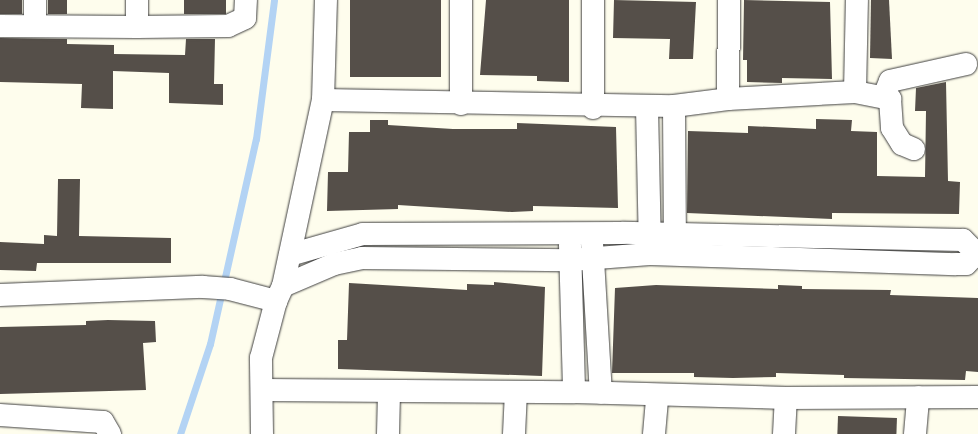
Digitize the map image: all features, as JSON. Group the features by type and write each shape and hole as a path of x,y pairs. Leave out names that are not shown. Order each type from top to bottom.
{"street":[{"path":"34,0 35,25"},
{"path":"137,0 137,27"},
{"path":"0,26 228,26 245,18 246,0"},
{"path":"262,434 264,390 262,358 290,254 323,100 326,0"},
{"path":"461,0 461,104"},
{"path":"593,0 593,108"},
{"path":"728,99 729,0"},
{"path":"855,92 857,0"},
{"path":"884,96 890,82 966,64"},
{"path":"323,100 593,108 674,106 728,99 855,92 884,96 890,99 892,128 898,138 914,149"},
{"path":"674,106 675,246"},
{"path":"647,107 649,244"},
{"path":"290,254 363,234 591,234 649,244 675,246 956,264 966,264 972,258 972,249 963,240 675,246"},
{"path":"591,234 600,393"},
{"path":"570,235 574,392"},
{"path":"0,295 203,287 280,294 334,264 362,258 570,260 592,257 649,244"},
{"path":"264,390 574,392 657,396 786,398 978,397"},
{"path":"388,434 389,392"},
{"path":"514,434 516,392"},
{"path":"654,434 657,396"},
{"path":"915,434 918,397"},
{"path":"784,434 786,398"},
{"path":"1,421 103,422 110,434"}],"building":[{"path":"0,0 22,0 22,14 0,14"},
{"path":"48,0 67,0 67,14 48,14"},
{"path":"184,0 226,0 226,14 184,14"},
{"path":"350,0 441,0 441,77 350,77"},
{"path":"486,0 569,0 569,82 537,81 537,76 480,75"},
{"path":"614,0 696,2 693,59 669,59 670,39 613,38"},
{"path":"744,0 830,2 832,79 782,78 782,83 747,82 747,60 743,60"},
{"path":"871,0 889,0 892,59 870,58"},
{"path":"0,38 67,39 67,44 114,45 114,54 185,55 186,39 215,39 214,84 223,84 223,105 169,103 169,73 113,71 113,109 81,108 82,84 0,82"},
{"path":"946,82 948,181 960,182 959,214 832,213 832,219 687,213 688,131 748,133 748,126 816,129 816,119 852,120 851,131 877,132 877,176 925,177 926,111 915,111 916,88"},
{"path":"370,120 388,120 388,125 453,129 517,129 517,123 616,127 618,208 533,206 533,211 512,212 398,205 398,209 327,211 328,172 348,172 349,132 370,132"},
{"path":"58,179 80,179 79,236 171,238 171,263 37,263 36,271 0,270 0,242 44,244 44,235 57,236"},
{"path":"494,282 545,287 542,376 338,369 338,340 347,340 349,283 467,290 467,284 494,285"},
{"path":"656,285 778,289 778,285 802,286 802,289 891,290 890,295 978,298 978,372 966,371 965,380 844,378 844,375 776,373 776,377 733,378 694,377 694,373 612,373 615,288"},
{"path":"86,321 155,321 156,342 143,343 146,390 0,394 0,327 86,325"},
{"path":"838,416 897,418 896,434 837,434"}],"waterway":[{"path":"180,434 210,344 256,139 274,0"}]}
